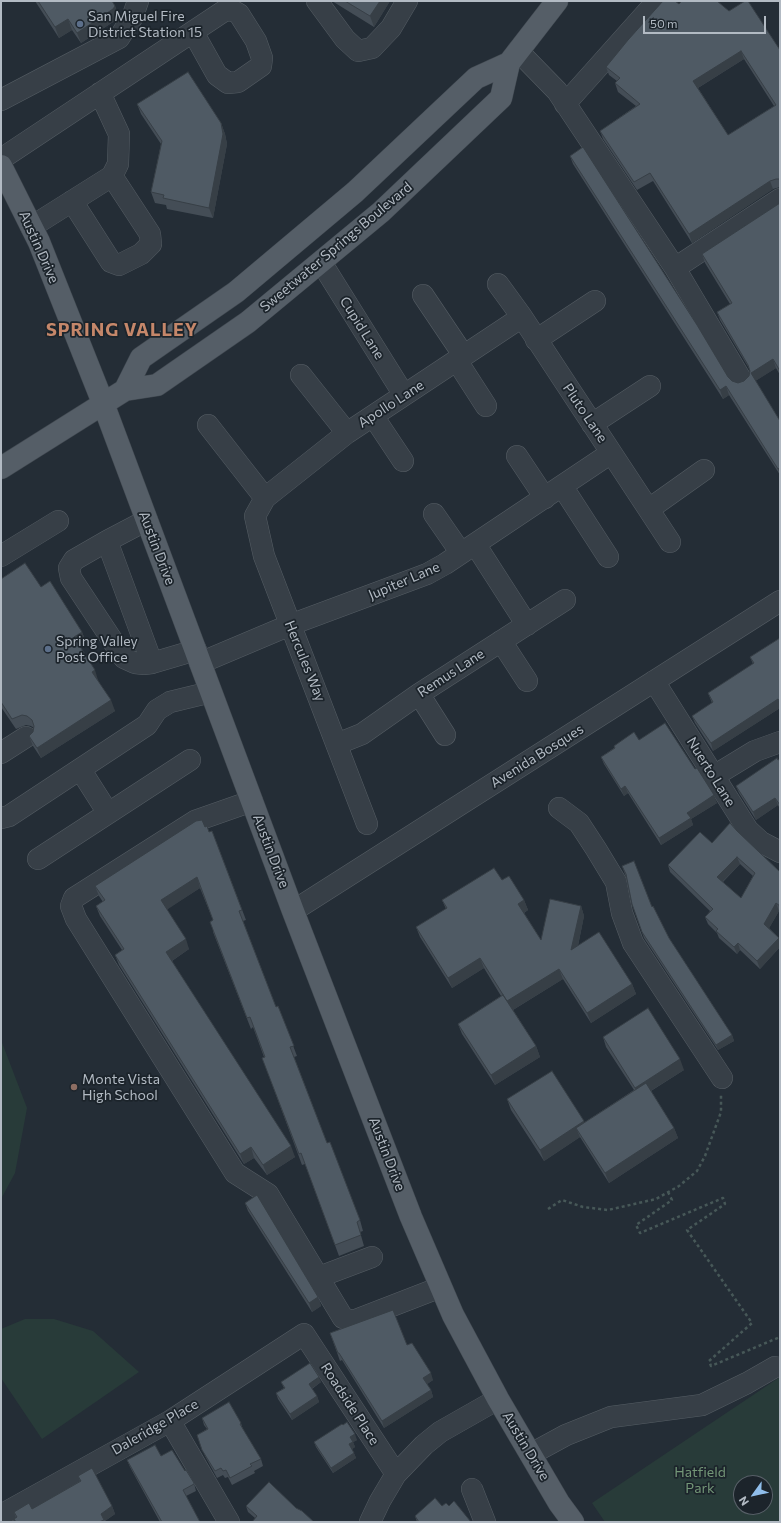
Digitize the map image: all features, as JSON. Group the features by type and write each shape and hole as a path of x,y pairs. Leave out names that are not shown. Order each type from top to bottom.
{"main road":[{"name":"Sweetwater Springs Boulevard","path":"1,468 125,390 157,385 248,322 381,212 500,98 513,57 557,1"},
{"name":"Sweetwater Springs Boulevard","path":"125,390 141,358 236,292 355,192 476,78 513,57"},
{"name":"Austin Drive","path":"1,166 31,227 103,403 293,911 411,1217 453,1315 498,1399 560,1503 573,1522"},
{"path":"321,262 314,251 321,240 344,220 355,192"}],"street":[{"path":"1,100 119,38 132,18 138,1"},
{"path":"317,1 344,39 358,51 372,48 391,28 407,1"},
{"path":"565,104 657,1"},
{"path":"1,159 193,32"},
{"path":"513,57 557,91 675,268 741,379"},
{"path":"31,227 112,176 118,164 119,134 100,93"},
{"path":"72,201 111,262 119,265 141,254 151,244 150,234 112,176"},
{"path":"675,268 780,199"},
{"name":"Cupid Lane","path":"321,262 404,395"},
{"name":"Pluto Lane","path":"498,284 522,317 670,542"},
{"path":"423,295 486,406"},
{"path":"536,340 595,301"},
{"name":"Apollo Lane","path":"266,498 347,433 522,317"},
{"path":"301,375 347,433"},
{"path":"592,424 650,386"},
{"path":"373,416 403,461"},
{"path":"208,424 266,498"},
{"name":"Jupiter Lane","path":"152,663 198,657 290,625 427,574 468,549 611,453"},
{"path":"518,456 545,498"},
{"path":"649,509 704,470"},
{"path":"562,486 608,558"},
{"name":"Hercules Way","path":"266,498 256,516 264,556 367,824"},
{"path":"434,514 468,549 527,624"},
{"path":"107,541 152,663 136,663 124,658 71,578 69,568 74,560 107,541 147,520"},
{"path":"1,556 58,521"},
{"name":"Remus Lane","path":"337,744 362,734 419,694 565,600"},
{"name":"Avenida Bosques","path":"293,911 654,682 780,600"},
{"path":"501,641 526,681"},
{"name":"Nuerto Lane","path":"654,682 748,830 762,842 780,852"},
{"path":"1,818 9,816 146,725 157,710 170,702 211,692"},
{"path":"419,694 445,735"},
{"path":"1,753 26,737"},
{"path":"714,776 755,751 780,742"},
{"path":"38,859 190,760"},
{"path":"80,769 108,814"},
{"path":"252,801 195,821 74,898 71,906 76,919 235,1173 268,1194 343,1318 353,1321 441,1287"},
{"path":"559,808 579,823 616,882 622,912 633,943 722,1078"},
{"path":"318,1278 372,1257"},
{"name":"Daleridge Place","path":"1,1515 170,1421 304,1334"},
{"name":"Roadside Place","path":"304,1334 396,1474"},
{"path":"531,1454 566,1435 611,1417 702,1405 747,1383 774,1367"},
{"path":"370,1522 380,1500 396,1474 424,1445 440,1432 498,1399"},
{"path":"170,1421 229,1522"},
{"path":"472,1489 485,1522"}],"path":[{"path":"548,1209 562,1200 583,1207 608,1210 656,1199 679,1186 697,1171 705,1156 720,1112 722,1078"},
{"path":"668,1192 672,1200 636,1225 640,1233 723,1198 725,1204 687,1230 752,1323 709,1361 712,1366 780,1337"}],"green space":[{"path":"1,1040 27,1108 15,1173 1,1199"},
{"path":"25,1319 54,1319 93,1331 139,1372 42,1439 1,1378 1,1329"},
{"name":"Hatfield Park","path":"780,1377 780,1522 605,1522 592,1503"}],"building":[{"name":"San Miguel Fire District Station 15","path":"38,1 112,1 115,6 113,9 77,33 68,19 55,27"},
{"path":"345,1 380,1 370,16"},
{"path":"663,1 675,1 679,4 682,1 717,1 729,11 745,1 748,1 780,50 780,179 770,181 689,234 650,173 634,182 600,131 640,104 615,83 620,78 606,67","holes":["741,51 776,105 728,135 693,81"]},
{"path":"188,72 221,123 223,134 209,208 163,198 164,195 151,192 162,141 137,104"},
{"path":"583,147 697,325 728,377 732,381 738,383 744,381 749,376 750,371 717,312 732,303 702,254 780,203 780,371 773,359 751,373 780,421 780,467 778,469 726,386 720,390 570,156"},
{"path":"25,563 41,587 50,581 82,632 74,637 95,670 92,672 111,700 37,748 29,736 33,732 34,726 32,720 27,716 22,715 12,719 1,702 1,579"},
{"path":"780,638 780,702 778,699 711,743 692,716 713,702 708,693 754,663 750,657"},
{"path":"665,723 714,795 687,813 691,818 659,838 625,786 621,789 601,757 615,748 614,746 634,732 639,740"},
{"path":"777,758 778,760 780,759 780,805 775,798 753,812 736,786"},
{"path":"202,820 205,827 207,826 209,832 212,831 242,910 239,911 276,1007 278,1006 294,1046 290,1047 327,1143 330,1142 360,1220 357,1222 361,1235 335,1245 301,1153 299,1154 262,1058 265,1057 250,1017 247,1018 210,922 213,920 197,877 161,900 186,939 166,952 291,1146 263,1165 251,1147 240,1154 115,955 124,949 96,906 105,900 95,886 196,821"},
{"path":"730,823 780,872 780,906 776,903 764,924 779,938 757,961 738,943 734,947 716,931 718,929 705,917 713,909 668,865 700,832 712,843","holes":["737,857 755,873 741,898 717,877"]},
{"path":"634,861 652,907 653,906 669,938 732,1035 716,1045 642,932 632,904 626,874 622,866"},
{"path":"494,868 502,880 509,876 524,900 518,904 541,940 550,899 581,906 571,950 599,932 632,984 587,1013 559,969 507,1001 480,958 448,978 416,927 447,908 442,900"},
{"path":"503,995 536,1046 491,1075 458,1024"},
{"path":"648,1008 680,1059 635,1088 603,1037"},
{"path":"552,1071 584,1121 540,1150 507,1099"},
{"path":"646,1083 674,1128 605,1173 576,1128"},
{"path":"257,1195 318,1297 309,1303 245,1203"},
{"path":"393,1310 407,1345 412,1343 431,1373 423,1378 431,1390 382,1421 338,1353 330,1333"},
{"path":"310,1363 319,1377 309,1384 317,1396 290,1414 276,1393 285,1388 281,1382"},
{"path":"229,1402 261,1459 250,1464 252,1466 230,1478 226,1470 223,1471 221,1468 215,1471 202,1450 197,1435 208,1429 202,1418"},
{"path":"347,1422 355,1434 350,1437 353,1442 349,1444 354,1453 331,1468 314,1442"},
{"path":"155,1445 161,1456 172,1450 194,1483 183,1490 200,1522 162,1522 127,1460"},
{"path":"92,1468 112,1506 101,1514 104,1520 99,1522 16,1522 14,1519 17,1517 14,1512 29,1503 32,1509 81,1481 78,1476"},
{"path":"269,1482 296,1508 302,1511 314,1522 252,1522 257,1516 246,1506"},
{"path":"435,1498 442,1506 446,1503 449,1506 454,1501 471,1522 419,1522 415,1516"}],"place":[{"name":"San Miguel Fire District Station 15","path":"80,24"},
{"name":"Spring Valley Post Office","path":"48,649"},
{"name":"Monte Vista High School","path":"74,1087"}],"district":[{"name":"SPRING VALLEY","path":"122,330"}]}
